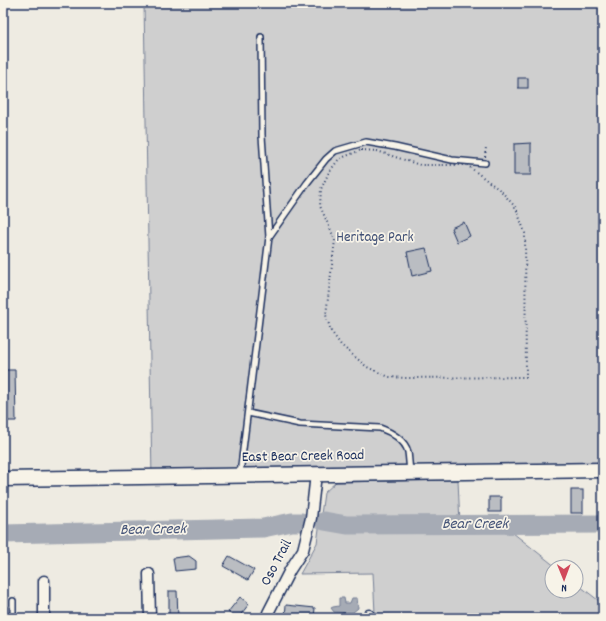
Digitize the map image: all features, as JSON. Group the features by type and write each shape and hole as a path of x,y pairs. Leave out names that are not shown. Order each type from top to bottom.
{"main road":[{"name":"East Bear Creek Road","path":"3,480 410,472 603,470"}],"street":[{"name":"Oso Trail","path":"266,618 290,570 303,550 311,518 316,474"},
{"path":"149,574 150,618"},
{"path":"44,581 44,618"}],"lane":[{"path":"239,475 248,413 269,236 262,136 261,37"},
{"path":"269,236 306,183 326,159 335,151 366,142 452,160 485,163"},
{"path":"248,413 300,424 370,427 389,431 397,437 408,451 410,472"},
{"path":"13,601 13,618"}],"path":[{"path":"361,150 377,151 420,165 467,166 501,191 516,208 525,233 526,377 389,377 366,367 341,345 331,331 326,315 335,240 320,206 321,189 329,172 339,159 361,150"}],"green space":[{"name":"Heritage Park","path":"144,3 603,3 603,474 152,480"},
{"path":"458,480 460,524 508,529 546,559 544,559 544,599 584,599 584,589 603,604 603,618 408,618 375,613 373,573 300,574 317,543 324,493 336,482"}],"shaded area":[{"path":"339,598 344,598 345,603 350,603 352,598 357,598 358,608 352,613 334,612 331,608 339,606"}],"building":[{"path":"518,78 528,78 528,88 518,88"},
{"path":"531,143 531,175 514,175 514,144"},
{"path":"464,222 470,236 457,242 451,228"},
{"path":"426,248 432,271 412,276 407,252"},
{"path":"3,370 15,370 16,421 3,421"},
{"path":"571,490 583,490 583,513 571,513"},
{"path":"489,497 501,497 501,512 489,512"},
{"path":"189,556 196,561 196,569 175,571 173,558"},
{"path":"229,556 254,570 248,580 223,566"},
{"path":"169,591 177,591 178,618 169,618"},
{"path":"240,597 249,604 238,618 236,618 228,612"},
{"path":"286,605 315,608 314,618 285,617"}],"waterway":[{"name":"Bear Creek","path":"324,521 347,525 603,524"},
{"name":"Bear Creek","path":"3,534 263,528 292,522 302,522"}]}
